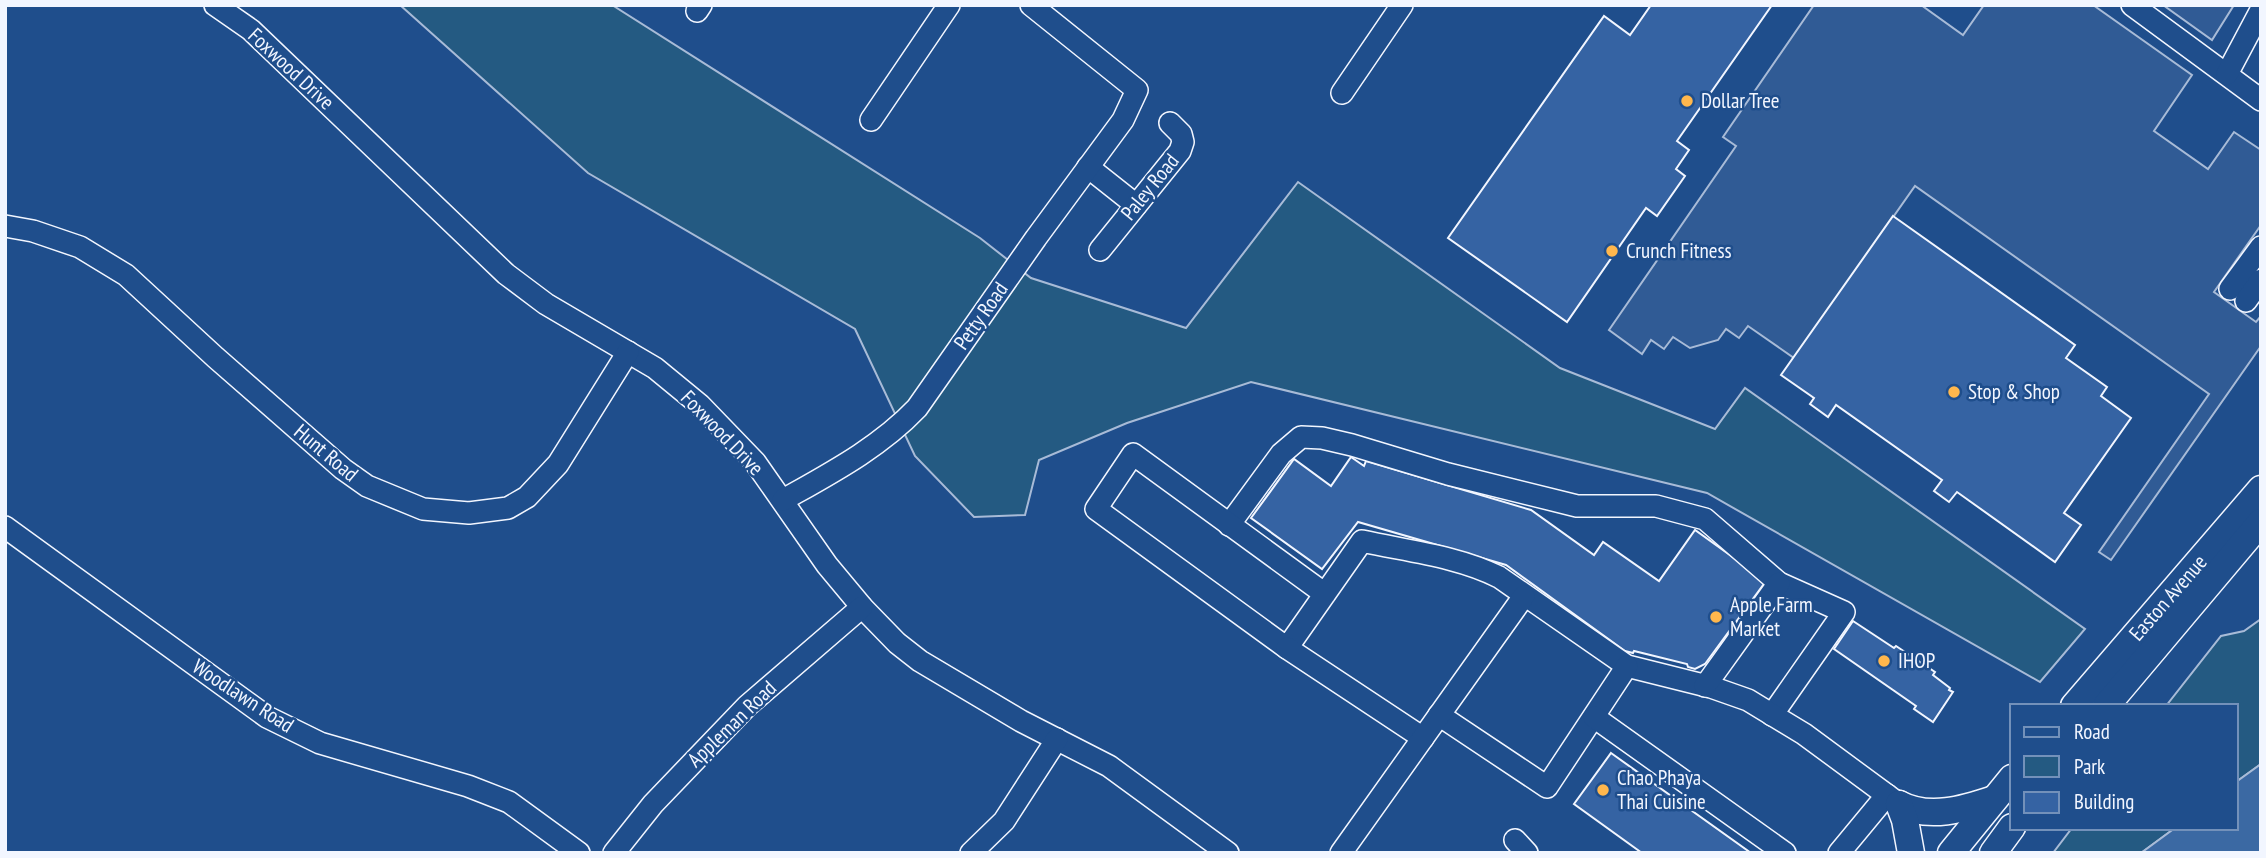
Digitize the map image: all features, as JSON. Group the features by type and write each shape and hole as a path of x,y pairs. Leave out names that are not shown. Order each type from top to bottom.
{"main road":[{"name":"Easton Avenue","path":"2076,704 2261,489"},
{"name":"Easton Avenue","path":"2108,704 2261,522"},
{"path":"1951,853 2010,780"},
{"path":"1893,799 1911,810 1945,811 1963,809 1994,799"},
{"path":"1893,799 1905,820 1910,853"},
{"path":"1993,853 2010,830"}],"street":[{"name":"Foxwood Drive","path":"215,5 251,30 506,274 546,304 655,368 700,405 755,462 827,565 897,643 920,661 1021,722 1109,766 1228,853"},
{"path":"871,120 949,5"},
{"name":"Petty Road","path":"782,500 856,458 904,422 1123,120 1137,90 1031,5"},
{"path":"1342,93 1402,5"},
{"path":"2132,5 2261,100"},
{"path":"2227,74 2255,36 2261,10"},
{"name":"Paley Road","path":"1100,250 1180,151 1184,142 1181,134 1170,123"},
{"path":"1088,167 1136,205"},
{"name":"Hunt Road","path":"5,226 33,231 80,247 126,275 215,358 343,469 367,486 423,509 482,512 508,508 527,497 558,464 628,352"},
{"path":"2246,298 2261,247"},
{"path":"2246,298 2261,264"},
{"path":"2246,298 2261,280"},
{"path":"1228,525 1281,454 1301,437 1322,438 1448,474 1577,506 1656,506 1704,520 1779,583 1844,612 1772,715"},
{"path":"1325,594 1133,454 1096,509 1287,648 1423,738"},
{"name":"Woodlawn Road","path":"5,527 267,717 320,743 468,786 509,802 579,853"},
{"path":"1287,648 1362,541 1485,570 1628,666 1748,700 1804,734 1893,799 1839,853"},
{"path":"1704,686 1779,583"},
{"path":"1341,853 1524,596"},
{"name":"Appleman Road","path":"614,853 653,804 747,706 862,607"},
{"path":"1439,715 1547,787 1628,666"},
{"path":"1594,717 1776,850"},
{"path":"971,853 1003,821 1057,739"}],"green space":[{"path":"400,5 612,5 980,238 1031,278 1186,328 1298,182 1560,368 1715,429 1745,388 2085,629 2040,682 1707,493 1251,382 1127,423 1039,460 1025,515 974,517 915,456 855,329 588,173"},
{"path":"2261,619 2261,764 2238,781 2238,704 2168,704 2221,636 2244,631"},
{"path":"2070,830 2172,830 2141,853 2053,853"}],"shaded area":[{"path":"1814,5 1921,5 1963,35 1984,5 2093,5 2192,75 2154,131 2208,169 2234,132 2261,150 2261,225 2214,292 2256,322 2261,316 2261,346 2111,560 2099,552 2209,394 1915,186 1794,358 1748,326 1739,338 1726,329 1718,340 1690,348 1673,337 1664,349 1651,340 1642,354 1609,330 1736,146 1723,137"},
{"path":"2163,5 2234,5 2212,40"},
{"path":"2261,764 2261,853 2141,853 2172,830 2238,830 2238,781"}],"building":[{"path":"1651,5 1772,5 1677,141 1689,150 1676,169 1685,176 1657,216 1646,208 1567,322 1448,238 1604,16 1630,35"},
{"name":"Stop & Shop","path":"1893,216 2075,345 2066,358 2107,387 2101,396 2131,418 2064,513 2081,525 2055,562 1957,492 1949,502 1934,491 1942,480 1836,405 1828,417 1810,404 1814,398 1781,375"},
{"path":"1351,457 1364,466 1366,461 1531,510 1594,555 1603,542 1659,581 1695,530 1766,581 1705,664 1695,669 1687,664 1625,651 1506,565 1358,522 1322,569 1251,518 1294,459 1331,486"},
{"name":"IHOP","path":"1853,621 1935,672 1933,675 1950,688 1953,692 1933,722 1914,709 1916,706 1834,649"},
{"path":"1611,753 1751,853 1642,853 1574,804"}],"place":[{"name":"Dollar Tree","path":"1687,101"},
{"name":"Crunch Fitness","path":"1612,251"},
{"name":"Stop & Shop","path":"1954,392"},
{"name":"Apple Farm Market","path":"1716,617"},
{"name":"IHOP","path":"1884,661"},
{"name":"Chao Phaya Thai Cuisine","path":"1603,790"}]}
